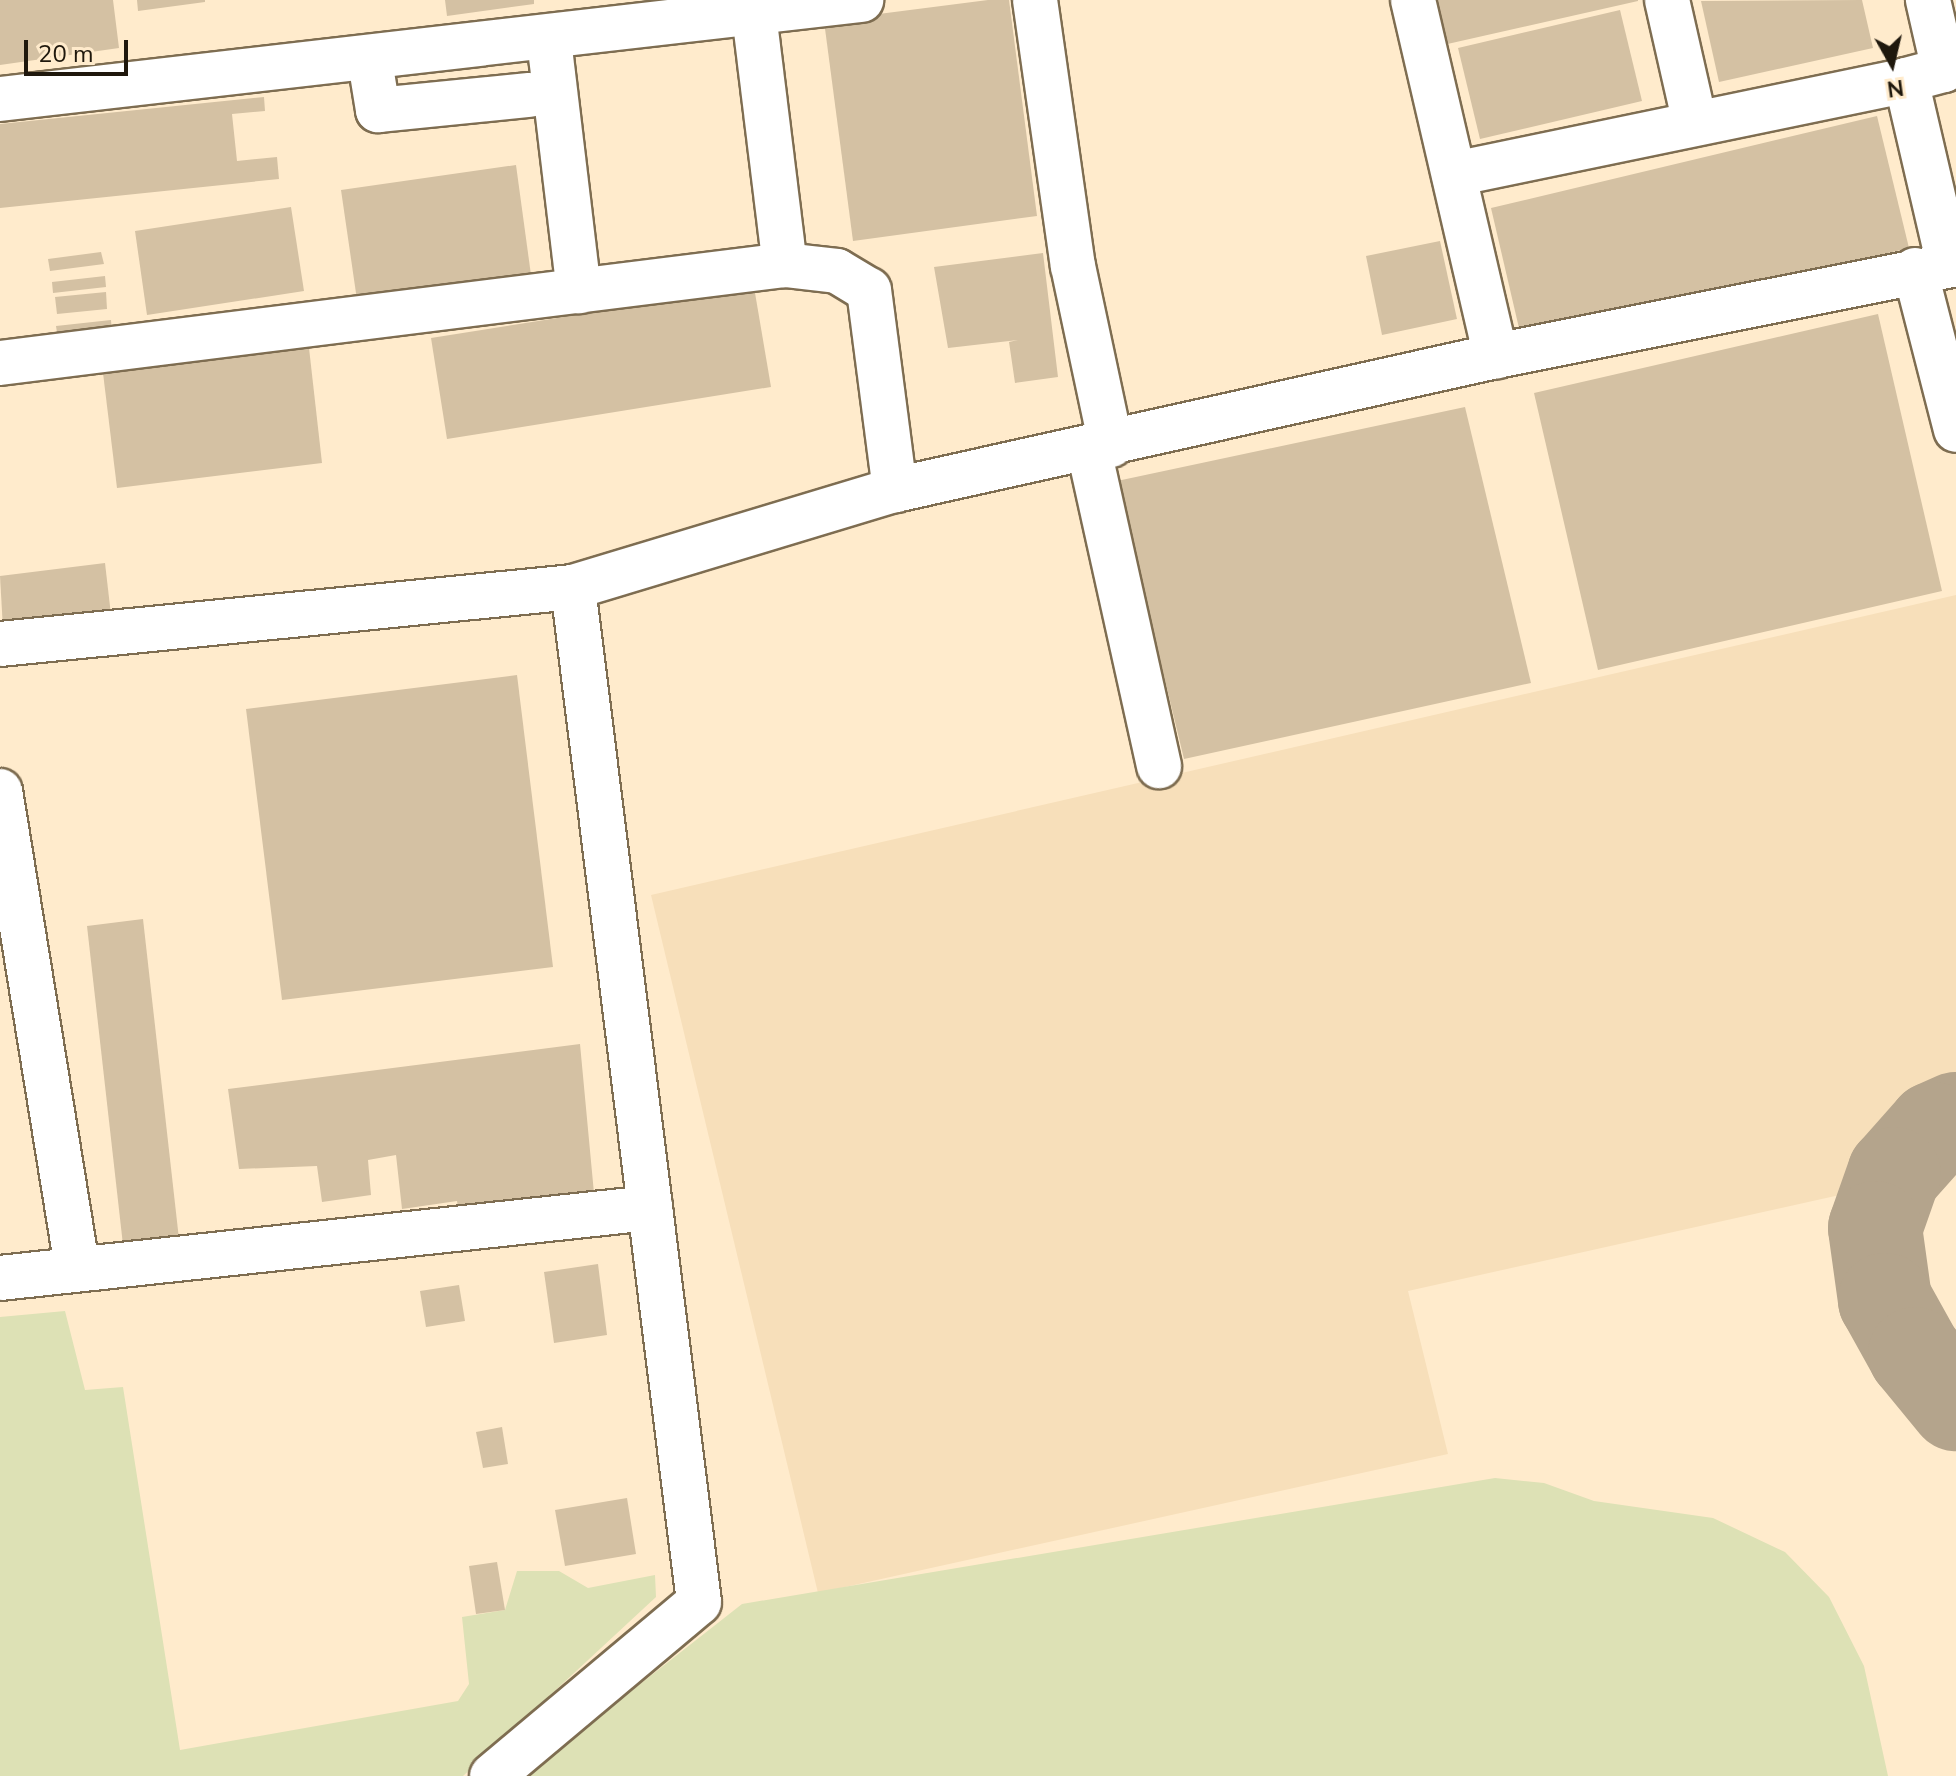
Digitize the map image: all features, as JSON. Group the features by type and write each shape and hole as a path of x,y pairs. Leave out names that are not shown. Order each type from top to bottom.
{"street":[{"path":"0,99 370,61 861,0"},
{"path":"1035,0 1100,447 1159,766"},
{"path":"1413,0 1496,356"},
{"path":"1667,0 1695,123"},
{"path":"1454,174 1944,70 1928,0"},
{"path":"754,14 785,265"},
{"path":"549,40 579,291"},
{"path":"370,61 378,110 529,95"},
{"path":"1906,80 1940,266 1956,430"},
{"path":"0,363 785,265 837,271 869,290 895,490"},
{"path":"0,644 573,587 895,490 1100,447 1496,356 1792,301 1940,266"},
{"path":"492,1776 699,1602 573,587"},
{"path":"0,791 77,1268"},
{"path":"0,1278 77,1268 413,1238 650,1208"}],"shaded area":[{"path":"1956,595 1956,1169 1408,1291 1448,1454 818,1593 651,895"}],"green space":[{"path":"65,1311 85,1390 123,1387 180,1750 458,1701 469,1684 462,1617 505,1610 517,1571 559,1571 588,1588 655,1575 656,1597 463,1776 0,1776 0,1317"},
{"path":"1495,1478 1544,1483 1594,1501 1713,1518 1785,1552 1829,1597 1864,1666 1888,1776 523,1776 742,1604"}],"building":[{"path":"0,0 113,0 119,48 0,65"},
{"path":"137,0 205,0 205,2 138,11"},
{"path":"445,0 534,0 534,4 447,16"},
{"path":"1009,0 1037,216 853,241 824,21"},
{"path":"1433,0 1638,0 1638,1 1443,45"},
{"path":"1862,0 1873,48 1719,82 1701,1"},
{"path":"1620,10 1642,101 1480,139 1458,48"},
{"path":"264,97 265,111 232,114 237,161 277,157 279,179 0,208 0,124"},
{"path":"1877,116 1909,248 1522,341 1491,208"},
{"path":"516,165 531,275 357,300 341,190"},
{"path":"291,207 304,291 147,315 135,231"},
{"path":"1440,241 1457,319 1382,335 1366,256"},
{"path":"101,252 104,264 50,271 48,259"},
{"path":"1043,253 1058,377 1015,383 1009,342 1018,340 948,348 934,267"},
{"path":"105,276 106,287 53,293 52,282"},
{"path":"754,287 771,387 447,439 431,338"},
{"path":"106,292 107,309 57,314 55,297"},
{"path":"1878,314 1942,591 1598,670 1534,393"},
{"path":"111,320 112,333 58,339 56,326"},
{"path":"309,348 322,463 117,488 103,373"},
{"path":"1465,407 1531,683 1184,759 1117,481"},
{"path":"105,563 111,615 3,629 0,576"},
{"path":"517,675 553,967 282,1000 246,709"},
{"path":"143,919 179,1239 123,1245 87,926"},
{"path":"580,1044 595,1204 460,1220 457,1201 402,1209 396,1155 368,1160 371,1195 322,1202 317,1166 239,1169 228,1089"},
{"path":"598,1264 607,1335 554,1343 544,1272"},
{"path":"459,1285 465,1321 426,1327 420,1291"},
{"path":"502,1427 508,1464 483,1468 476,1432"},
{"path":"627,1498 636,1554 565,1566 555,1510"},
{"path":"497,1562 505,1610 476,1614 469,1566"}],"taxiway":[{"path":"1956,1119 1934,1129 1894,1174 1875,1228 1885,1300 1915,1354 1956,1404"}]}
